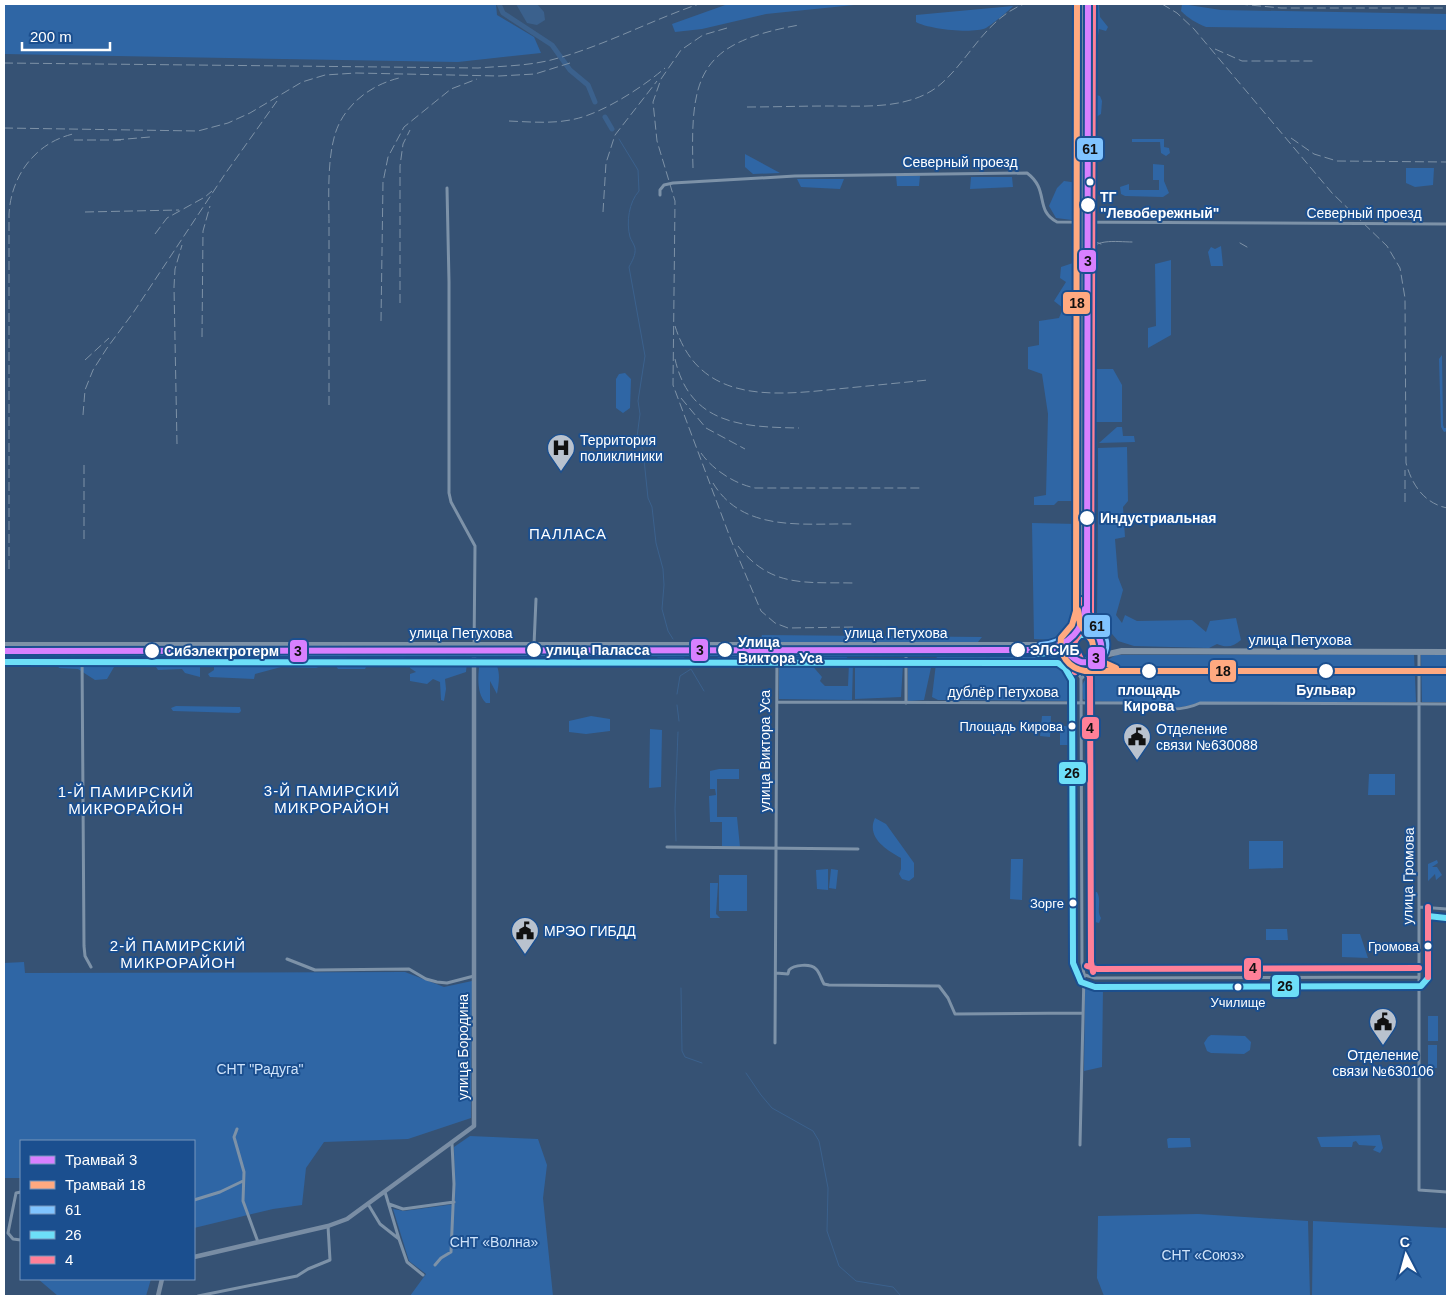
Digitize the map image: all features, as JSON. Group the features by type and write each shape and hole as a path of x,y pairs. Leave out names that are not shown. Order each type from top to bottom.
{"highway":[{"path":"1086,625 1095,627 1104,635 1106,641 1104,655 1094,664 1084,667 1070,660 1065,647 1066,639 1076,627 1086,625"},
{"name":"улица Петухова","path":"4,645 1048,645 1066,639"},
{"path":"1106,641 1122,651"},
{"name":"улица Петухова","path":"1104,655 1122,651 1447,652"},
{"name":"улица Петухова","path":"4,653 1048,652 1061,654 1070,660"}],"main road":[{"path":"1076,627 1082,614 1084,4"},
{"path":"1090,4 1090,614 1095,627"},
{"path":"1082,512 1090,512"},
{"path":"1082,538 1090,538"},
{"path":"1082,562 1090,561"},
{"name":"улица Бородина","path":"195,1257 328,1226 346,1219 452,1144 474,1126 474,653"},
{"path":"158,1296 162,1280"}],"street":[{"name":"Северный проезд","path":"660,195 660,190 664,185 703,181 814,175 1027,173 1038,183 1043,207 1051,219 1057,222 1447,224"},
{"path":"447,188 449,493 451,502 475,546 474,653"},
{"path":"534,645 536,599"},
{"path":"82,653 84,946 85,956 91,967"},
{"name":"улица Виктора Уса","path":"775,1043 777,653"},
{"path":"906,653 906,703"},
{"name":"улица Громова","path":"1420,653 1419,1190 1447,1192"},
{"path":"1070,660 1082,678"},
{"path":"1080,1145 1084,974 1082,963 1080,876 1080,703 1082,678 1094,664"},
{"name":"дублёр Петухова","path":"777,702 1130,703 1164,709 1188,709 1200,703 1447,704"},
{"path":"666,847 858,849"},
{"path":"1419,907 1447,909"},
{"path":"287,958 315,970 409,969 426,979 447,983 474,976"},
{"path":"776,973 788,974 789,970 794,966 812,966 816,969 824,984 829,985 939,986 948,998 955,1014 1082,1013"},
{"path":"1084,974 1091,978 1419,977"},
{"path":"237,1129 234,1137 244,1172 243,1201 258,1242"},
{"path":"435,1265 441,1258 451,1252 454,1202 452,1144"},
{"path":"195,1200 220,1192 243,1181"},
{"path":"20,1192 16,1193 8,1233 13,1239 20,1240"},
{"path":"385,1192 407,1262 423,1275"},
{"path":"389,1204 403,1209 454,1202"},
{"path":"368,1204 380,1224 400,1239"},
{"path":"198,1296 297,1276 330,1260 328,1226"}],"green space":[{"path":"4,4 496,4 497,15 534,37 541,53 458,62 4,54"},
{"path":"728,4 864,4 766,14 702,29 675,32 672,24"},
{"path":"1073,4 1081,4 1081,101 1077,95 1076,34 1073,31"},
{"path":"1094,4 1103,4 1099,5 1100,17 1108,27 1106,31 1099,29 1096,48 1097,83 1095,83"},
{"path":"1182,4 1221,10 1447,14 1447,30 1206,27 1186,16 1181,11"},
{"path":"1013,6 988,27 979,30 950,30 930,27 916,22 916,15"},
{"path":"1093,94 1100,96 1102,101 1101,114 1096,117 1093,111"},
{"path":"1132,139 1164,139 1164,147 1169,148 1170,153 1166,156 1161,153 1160,142 1132,142"},
{"path":"745,154 780,173 753,174 745,167"},
{"path":"1153,164 1164,165 1164,181 1169,193 1163,197 1125,196 1121,194 1120,187 1129,184 1129,190 1159,190 1159,180 1153,180"},
{"path":"1406,168 1434,168 1433,185 1415,187 1406,183"},
{"path":"896,175 920,176 919,186 897,186"},
{"path":"971,177 1012,177 1013,187 970,189"},
{"path":"797,179 844,179 840,189 801,187"},
{"path":"1064,181 1078,183 1078,205 1072,220 1056,218 1049,206 1057,188"},
{"path":"1221,246 1223,266 1211,266 1208,252 1211,247 1215,249"},
{"path":"1171,260 1171,335 1148,348 1148,328 1156,326 1155,264"},
{"path":"1073,263 1078,273 1076,501 1058,501 1054,505 1034,505 1034,497 1046,495 1048,414 1042,374 1028,369 1028,347 1039,345 1039,321 1059,318 1063,308 1054,301 1066,282 1060,278 1061,267"},
{"path":"1442,355 1443,425 1444,428 1447,428 1447,431 1444,432 1441,427 1439,359"},
{"path":"1096,369 1113,369 1122,385 1122,422 1096,422"},
{"path":"625,373 631,379 630,408 623,413 616,408 616,379 619,374"},
{"path":"1117,427 1122,427 1123,436 1134,436 1135,442 1099,443"},
{"path":"1127,447 1128,501 1123,507 1125,537 1115,539 1118,577 1123,590 1116,615 1122,623 1125,615 1137,621 1192,620 1206,632 1210,621 1236,618 1241,640 1235,644 1224,646 1217,644 1209,648 1134,646 1118,641 1097,616 1098,448"},
{"path":"1032,523 1078,524 1078,612 1073,620 1052,640 1034,639"},
{"path":"762,635 982,637 978,642 780,643 779,640 761,639"},
{"path":"1414,654 1416,702 1200,702 1189,706 1171,707 1154,703 1086,701 1083,699 1082,686 1087,677 1116,655"},
{"path":"684,655 685,663 656,661 658,656"},
{"path":"781,655 806,656 810,662 780,662"},
{"path":"937,655 1045,656 1059,658 1077,679 1077,701 938,700 932,697"},
{"path":"1421,655 1447,655 1447,702 1422,702"},
{"path":"538,656 544,658 572,657 571,662 502,665 499,661 502,658"},
{"path":"718,656 772,656 772,661 722,662 717,660"},
{"path":"848,656 844,662 819,662 812,657"},
{"path":"346,657 350,660 404,657 398,664 367,665 365,669 338,669 336,666 316,668 281,667 255,674 254,679 210,677 208,674 214,670 214,664 209,662 200,662 200,677 185,673 182,669 158,670 154,664 150,666 114,667 107,679 95,680 78,669 59,668 54,658 182,658 184,663 195,662 198,658"},
{"path":"417,658 471,659 467,662 466,672 445,679 444,701 441,700 440,682 433,679 427,684 410,681 410,674 416,672 410,668 410,661"},
{"path":"491,659 497,666 499,675 497,694 490,681 490,703 486,703 479,689 479,666 480,661 487,662"},
{"path":"810,663 822,677 820,681 825,686 848,686 849,663 853,663 852,700 779,699 779,664"},
{"path":"855,663 903,664 901,697 855,699"},
{"path":"932,663 924,700 908,701 908,664"},
{"path":"176,706 240,707 241,711 239,713 173,711 171,708"},
{"path":"591,716 610,719 610,731 586,734 569,732 569,721"},
{"path":"1042,716 1051,716 1050,737 1040,736"},
{"path":"1064,726 1074,726 1073,745 1060,745 1060,730 1063,730"},
{"path":"650,729 662,730 661,787 649,788"},
{"path":"739,769 739,779 717,779 717,817 737,817 740,847 722,846 722,822 710,822 709,796 716,795 715,789 710,789 710,771"},
{"path":"1369,774 1395,774 1395,795 1368,795"},
{"path":"875,818 886,824 914,863 914,877 909,881 902,879 899,874 901,858 884,847 875,837 873,825"},
{"path":"1249,841 1283,841 1283,868 1249,869"},
{"path":"1011,859 1023,859 1022,900 1010,899"},
{"path":"1437,860 1438,863 1432,867 1437,867 1442,875 1436,880 1435,874 1428,881 1428,864"},
{"path":"828,869 828,890 817,889 816,870"},
{"path":"831,869 838,870 836,889 829,888"},
{"path":"719,875 747,875 747,911 719,911"},
{"path":"710,883 718,883 716,914 720,918 710,918"},
{"path":"1097,892 1101,918 1099,923 1095,922 1088,915 1089,893"},
{"path":"1266,929 1287,929 1288,940 1266,940"},
{"path":"1342,934 1360,934 1368,958 1342,957"},
{"name":"СНТ \"Радуга\"","path":"24,962 25,973 405,972 444,987 472,981 471,1118 408,1139 324,1142 306,1168 302,1205 273,1209 195,1228 195,1140 20,1140 20,1178 4,1178 4,963"},
{"path":"1085,988 1103,988 1102,1067 1084,1071"},
{"path":"1428,1016 1438,1016 1438,1041 1428,1041"},
{"path":"1211,1035 1245,1036 1251,1042 1250,1050 1244,1054 1211,1053 1207,1051 1204,1043"},
{"path":"1428,1045 1437,1045 1437,1068 1428,1068"},
{"path":"1380,1135 1383,1148 1380,1153 1373,1150 1376,1146 1359,1145 1356,1141 1353,1142 1352,1147 1321,1147 1317,1137"},
{"name":"СНТ «Волна»","path":"470,1136 538,1139 547,1165 543,1198 553,1296 410,1296 426,1274 409,1261 393,1209 404,1211 455,1204 454,1147"},
{"path":"1190,1138 1191,1147 1168,1148 1167,1139"},
{"name":"СНТ «Союз»","path":"1198,1214 1308,1221 1310,1296 1104,1296 1097,1278 1098,1216"},
{"path":"1313,1221 1447,1228 1447,1296 1312,1296"},
{"path":"39,1280 151,1280 146,1296 58,1296"}],"shaded area":[{"path":"516,4 537,4 544,12 545,20 537,25 527,23"}],"waterway":[{"path":"499,4 503,13 552,45 570,70 588,85 595,102"},
{"path":"605,117 612,129"},
{"path":"619,139 638,170 639,191 629,212 628,225 630,237 635,247 634,258 629,267 645,356 638,401 640,414 637,437 643,450 648,498 652,507 656,543 663,569 662,609 668,631 673,639"},
{"path":"677,694 680,676 691,669 704,691"},
{"path":"677,705 679,721"},
{"path":"676,841 675,809 678,732"},
{"path":"681,988 682,1051 685,1057 702,1063"},
{"path":"746,1073 772,1108 813,1131 819,1141 828,1188 827,1231 839,1266 856,1281 893,1287 901,1296"}],"tram line":[{"name":"18","path":"1077,4 1076,611 1072,625 1061,638 1063,655 1069,664 1085,671 1447,671"},
{"name":"3","path":"4,651 1062,650 1081,662 1093,660 1100,652 1101,647 1098,635 1087,612 1088,4"},
{"path":"1086,231 1091,240 1101,244"},
{"path":"1086,257 1093,246 1099,243 1112,241 1132,242"},
{"path":"1240,243 1247,247"},
{"name":"3","path":"1048,648 1062,644 1074,635 1084,617 1085,609"},
{"name":"18","path":"1078,610 1080,624 1092,641 1096,659 1116,668"},
{"path":"1080,630 1094,631"}],"railway":[{"path":"4,63 478,68 515,65 542,62 570,55 699,4"},
{"path":"747,107 872,106 888,105 917,98 930,92 942,83 999,19 1024,4"},
{"path":"1162,4 1177,13 1194,29 1332,193 1387,246 1400,268 1405,298 1406,463 1412,479 1420,492 1432,502 1447,508"},
{"path":"1239,4 1281,8 1447,8"},
{"path":"693,168 694,109 699,86 708,68 721,53 740,42 766,32 799,25"},
{"path":"727,28 703,35 681,50 661,79 653,102 657,141 675,201 673,385 731,540 761,611 775,623 788,628 855,627"},
{"path":"1215,49 1242,61 1314,61"},
{"path":"4,128 198,131 228,123 250,113 302,82 325,75 356,73 499,76 535,74 570,63"},
{"path":"509,121 559,122 586,116 622,98 665,68"},
{"path":"329,405 329,187 332,145 340,122 351,106 373,88 399,78"},
{"path":"381,321 383,182 388,157 404,127 451,89 477,79"},
{"path":"603,212 606,163 615,135 657,81"},
{"path":"83,415 85,390 93,370 225,174 277,101"},
{"path":"400,303 400,166 403,144 410,130"},
{"path":"9,569 9,214 11,200 20,174 37,153 59,138 73,134"},
{"path":"115,140 150,137"},
{"path":"1291,138 1314,154 1337,161 1447,162"},
{"path":"74,140 121,140"},
{"path":"155,234 167,218 205,197 212,191"},
{"path":"202,337 203,231 210,206"},
{"path":"85,212 179,210"},
{"path":"177,444 174,287 175,269 182,245"},
{"path":"675,326 686,351 701,369 719,382 740,389 787,393 928,380"},
{"path":"85,360 109,338"},
{"path":"675,359 682,381 693,397 706,410 722,418 739,423 799,428"},
{"path":"681,398 706,428 745,449"},
{"path":"701,453 725,475 755,488 922,488"},
{"path":"84,465 84,541"},
{"path":"1405,470 1405,502"},
{"path":"713,483 726,499 741,510 758,518 795,524 853,524"},
{"path":"738,546 750,560 776,576 804,582 853,583"}],"transit line":[{"name":"61","path":"4,653 1050,652 1064,655 1084,667 1095,664 1104,655 1106,643 1105,637 1090,614 1090,4"},
{"name":"4","path":"1093,4 1091,614 1074,645 1090,677 1091,962 1093,972"},
{"name":"4","path":"1075,672 1095,653 1098,646 1096,639 1084,624 1081,600"},
{"name":"61","path":"1041,645 1059,641 1071,632 1079,619 1082,601"},
{"name":"26","path":"1039,654 1063,651 1080,635 1092,635 1098,643 1094,653 1075,672"},
{"name":"26","path":"4,662 1058,663 1065,668 1072,680 1073,963 1081,982 1095,987 1421,986 1428,978 1428,916 1446,918"},
{"name":"4","path":"1428,907 1428,977"},
{"name":"4","path":"1087,966 1097,969 1419,968"}],"place":[{"name":"ТГ \"Левобережный\"","path":"1088,205"},
{"name":"Территория поликлиники","path":"561,472"},
{"name":"Индустриальная","path":"1087,518"},
{"name":"улица Паласса","path":"534,650"},
{"name":"Улица Виктора Уса","path":"725,650"},
{"name":"ЭЛСИБ","path":"1018,650"},
{"name":"Сибэлектротерм","path":"152,651"},
{"name":"площадь Кирова","path":"1149,671"},
{"name":"Бульвар","path":"1326,671"},
{"name":"Площадь Кирова","path":"1072,726"},
{"name":"Отделение связи №630088","path":"1137,761"},
{"name":"Зорге","path":"1073,903"},
{"name":"Громова","path":"1428,946"},
{"name":"МРЭО ГИБДД","path":"525,955"},
{"name":"Училище","path":"1238,987"},
{"name":"Отделение связи №630106","path":"1383,1046"}],"district":[{"name":"ПАЛЛАСА","path":"568,533"},
{"name":"3-Й ПАМИРСКИЙ МИКРОРАЙОН","path":"332,798"},
{"name":"1-Й ПАМИРСКИЙ МИКРОРАЙОН","path":"126,800"},
{"name":"2-Й ПАМИРСКИЙ МИКРОРАЙОН","path":"178,954"}]}
